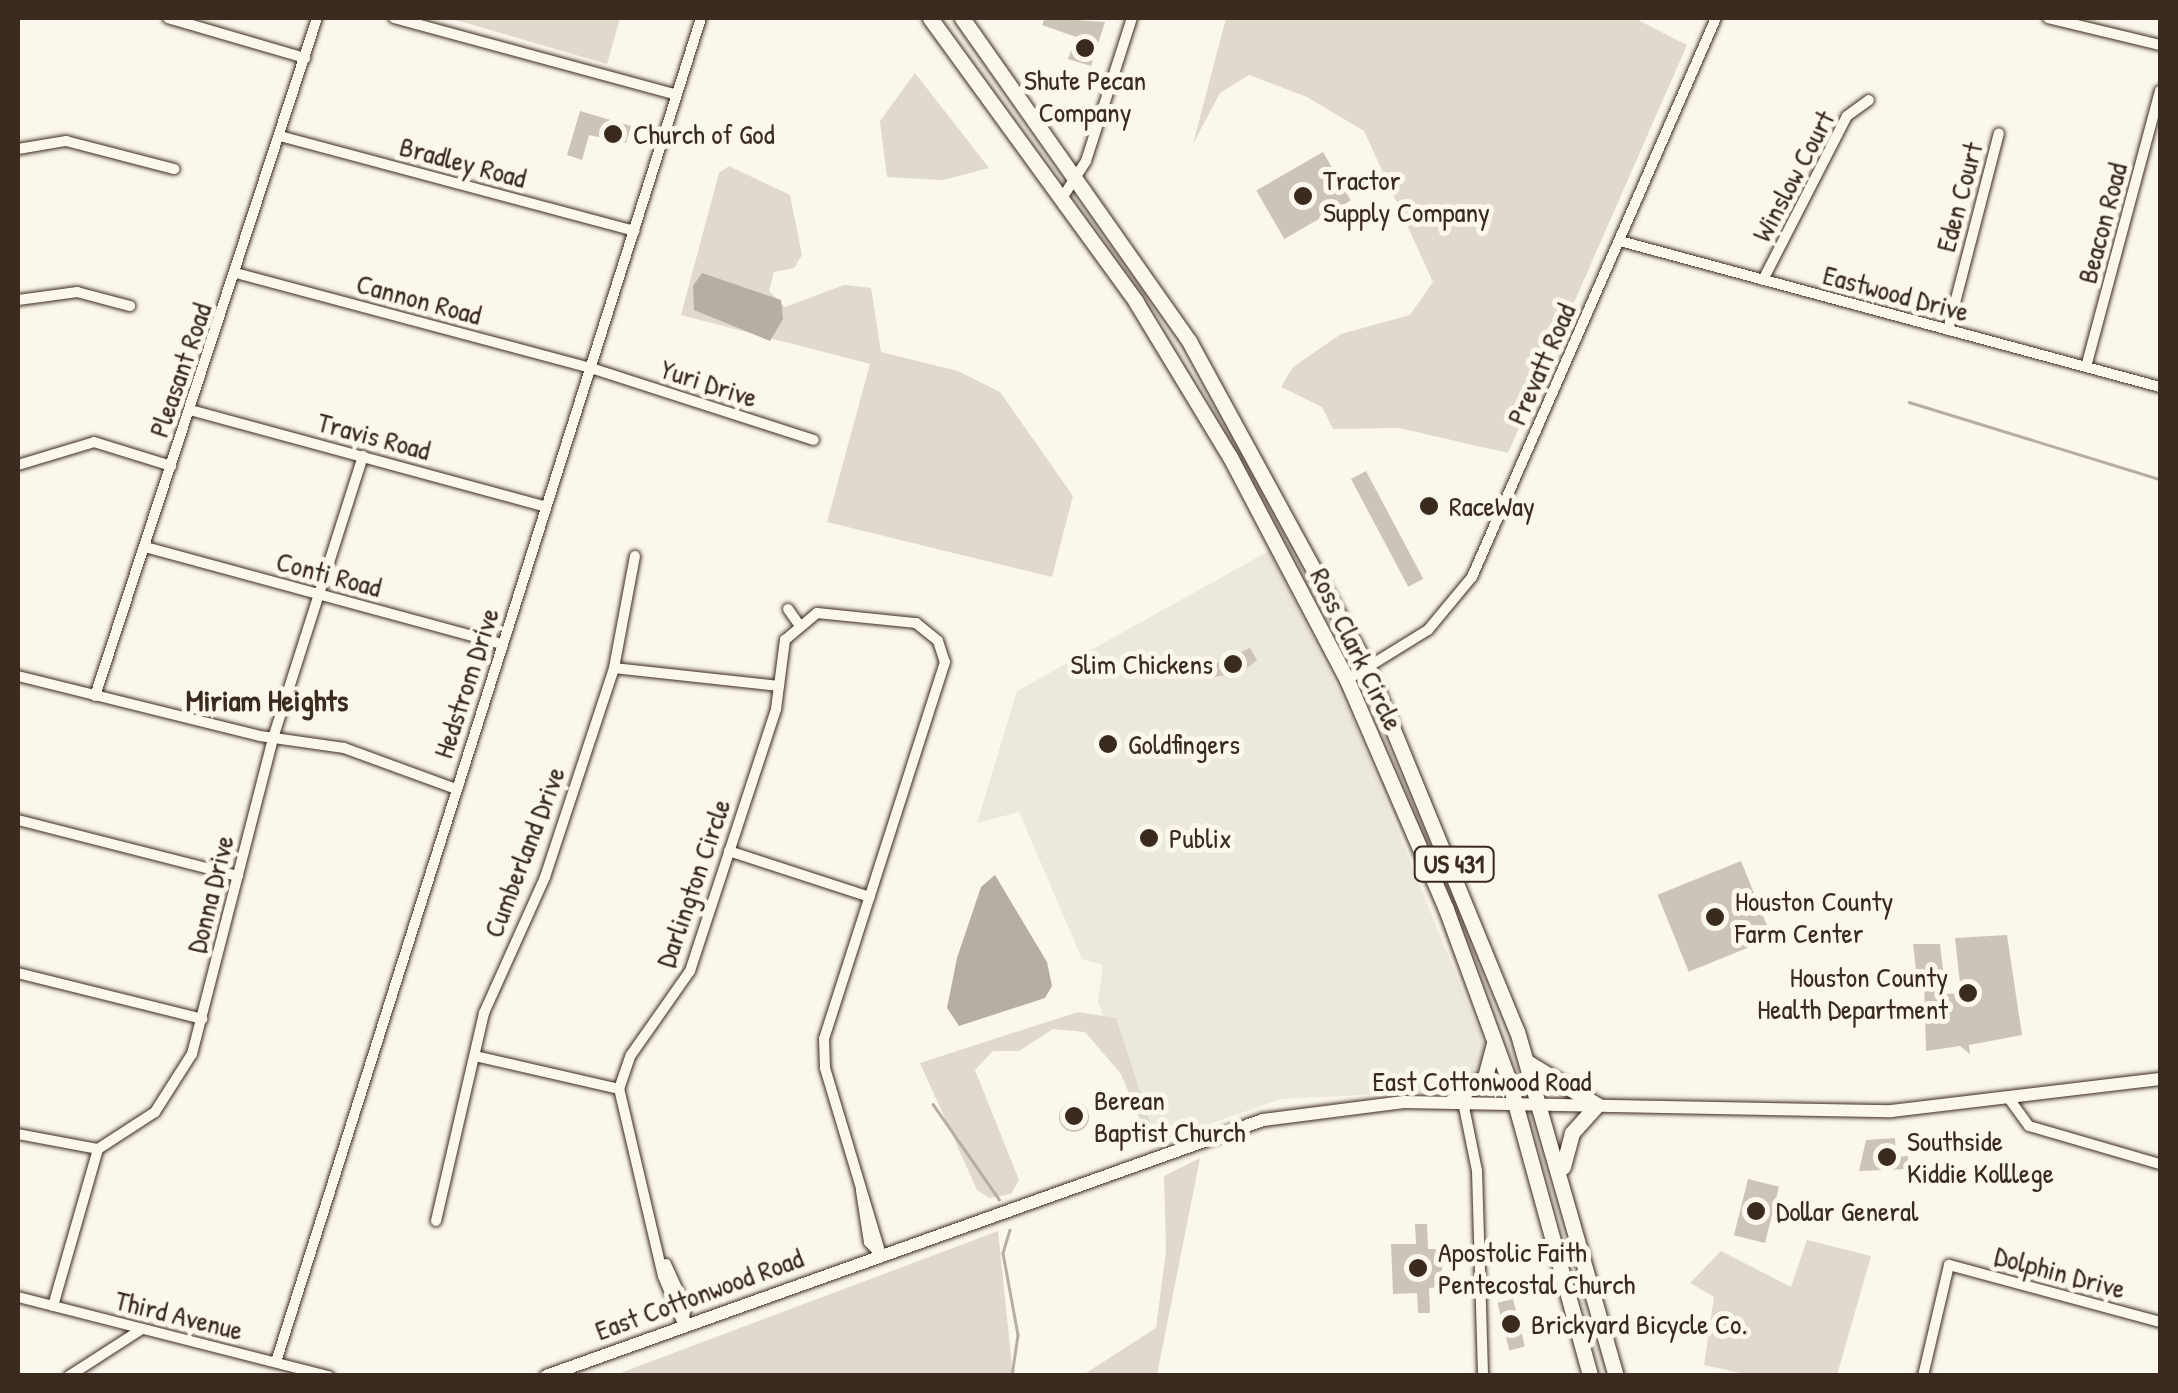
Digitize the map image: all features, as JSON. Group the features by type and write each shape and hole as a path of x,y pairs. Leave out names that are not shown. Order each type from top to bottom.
{"highway":[{"name":"Ross Clark Circle","path":"930,18 1064,195 1201,408 1347,680 1401,800 1517,1105 1590,1376"},
{"name":"Ross Clark Circle","path":"962,18 1079,175 1220,393 1369,671 1429,804 1527,1062 1562,1172 1616,1376"},
{"path":"1201,408 1220,393"},
{"path":"1401,800 1414,808 1429,804"},
{"path":"1457,1102 1485,1078 1494,1040"},
{"path":"1527,1062 1597,1105 1572,1134 1562,1172"}],"main road":[{"name":"East Cottonwood Road","path":"546,1376 1244,1124 1349,1106 1457,1102 1831,1113 2010,1100 2160,1079"}],"street":[{"path":"168,18 305,58"},
{"name":"Pleasant Road","path":"95,696 317,18"},
{"path":"394,18 677,95"},
{"name":"Hedstrom Drive","path":"276,1362 702,18"},
{"path":"1064,195 1079,175 1132,18"},
{"name":"Prevatt Road","path":"1347,680 1369,671 1428,630 1472,577 1716,18"},
{"path":"2048,18 2160,45"},
{"name":"Beacon Road","path":"2086,367 2160,91"},
{"name":"Winslow Court","path":"1763,280 1847,116 1869,100"},
{"name":"Eden Court","path":"1948,330 1999,134"},
{"name":"Bradley Road","path":"280,136 634,231"},
{"path":"18,149 66,141 174,169"},
{"name":"Eastwood Drive","path":"1620,241 2160,386"},
{"name":"Cannon Road","path":"236,273 591,368"},
{"path":"18,300 76,292 130,306"},
{"name":"Yuri Drive","path":"591,368 814,440"},
{"name":"Travis Road","path":"190,410 546,506"},
{"path":"18,464 94,442 172,466"},
{"name":"Donna Drive","path":"98,1149 137,1128 170,1096 202,1019 274,736 363,456"},
{"name":"Conti Road","path":"145,547 502,644"},
{"name":"Cumberland Drive","path":"436,1221 484,1013 545,877 614,668 635,556"},
{"path":"788,609 797,622 824,612 909,622 943,638 944,676 823,1049 881,1255"},
{"name":"Darlington Circle","path":"619,1089 630,1056 690,971 779,686 785,640 797,622"},
{"path":"614,668 779,686"},
{"path":"18,676 274,736 344,748 456,789"},
{"path":"18,820 238,876"},
{"path":"729,851 870,898"},
{"path":"18,972 202,1019"},
{"path":"475,1056 619,1089 666,1264 685,1306 684,1326"},
{"path":"2010,1100 2029,1126 2160,1164"},
{"path":"1457,1102 1477,1171 1483,1376"},
{"path":"18,1134 98,1149 53,1306"},
{"name":"Dolphin Drive","path":"1923,1376 1948,1265 2160,1322"},
{"name":"Third Avenue","path":"18,1298 329,1376"},
{"path":"69,1376 142,1329"}],"shaded area":[{"path":"449,18 620,18 607,64"},
{"path":"1226,18 1634,18 1687,45 1508,453 1399,428 1333,429 1322,407 1281,387 1293,367 1341,334 1410,315 1433,282 1364,131 1307,97 1249,75 1220,93 1193,144"},
{"path":"915,73 989,168 943,180 887,177 880,121"},
{"path":"729,166 790,195 802,255 794,268 774,272 769,291 785,307 844,285 871,288 881,352 958,371 1000,392 1073,496 1052,577 827,522 870,364 681,315 719,173"},
{"path":"702,273 781,300 783,319 770,341 694,310 693,286"},
{"path":"1269,551 1353,720 1486,1049 1480,1074 1461,1090 1281,1099 1152,1144 1098,1002 1103,965 1082,959 1019,812 977,823 1017,691"},
{"path":"995,875 1047,962 1052,986 1045,998 959,1026 947,1008 957,958 981,887"},
{"path":"1078,1012 1116,1018 1154,1134 1146,1135 1121,1074 1085,1032 1053,1029 1019,1051 993,1051 975,1070 1019,1180 1011,1194 990,1198 977,1190 920,1063"},
{"path":"1200,1158 1157,1375 1083,1375 1156,1328 1166,1251 1164,1176"},
{"path":"998,1231 1013,1375 615,1375"},
{"path":"1807,1240 1871,1256 1837,1375 1749,1375 1704,1365 1714,1297 1690,1283 1721,1251 1791,1287"}],"building":[{"name":"Shute Pecan Company","path":"1045,18 1105,22 1091,66 1068,59 1076,37 1042,25"},
{"name":"Church of God","path":"580,111 631,126 626,143 589,135 582,160 567,155"},
{"name":"Tractor Supply Company","path":"1323,152 1351,200 1284,239 1256,190"},
{"name":"RaceWay","path":"1366,471 1423,579 1408,587 1351,479"},
{"name":"Slim Chickens","path":"1250,648 1257,660 1242,672 1214,677 1208,667"},
{"name":"Houston County Farm Center","path":"1741,861 1772,938 1689,972 1658,895"},
{"name":"Houston County Health Department","path":"2007,935 2022,1035 1969,1045 1970,1054 1960,1046 1926,1051 1924,977 1917,978 1913,944 1940,944 1946,994 1961,993 1955,938"},
{"name":"Berean Baptist Church","path":"1074,1102 1085,1106 1089,1117 1085,1128 1074,1132 1063,1128 1059,1117 1063,1106"},
{"name":"Southside Kiddie Kolllege","path":"1895,1138 1896,1157 1908,1156 1908,1169 1859,1171 1866,1140"},
{"name":"Dollar General","path":"1748,1179 1779,1187 1765,1243 1734,1235"},
{"name":"Apostolic Faith Pentecostal Church","path":"1415,1224 1427,1224 1428,1249 1438,1249 1443,1262 1439,1287 1429,1288 1430,1313 1418,1313 1417,1293 1393,1294 1391,1244 1416,1244"},
{"name":"Brickyard Bicycle Co.","path":"1513,1299 1525,1347 1509,1350 1497,1303"}],"waterway":[{"path":"1909,402 2160,479"},
{"path":"933,1104 999,1199"},
{"path":"1010,1230 1003,1253 1018,1335 1012,1376"}],"place":[{"name":"Shute Pecan Company","path":"1085,48"},
{"name":"Church of God","path":"613,134"},
{"name":"Tractor Supply Company","path":"1303,196"},
{"name":"RaceWay","path":"1429,506"},
{"name":"Slim Chickens","path":"1233,664"},
{"name":"Goldfingers","path":"1108,744"},
{"name":"Publix","path":"1149,838"},
{"name":"Houston County Farm Center","path":"1715,917"},
{"name":"Houston County Health Department","path":"1968,993"},
{"name":"Berean Baptist Church","path":"1074,1116"},
{"name":"Southside Kiddie Kolllege","path":"1887,1157"},
{"name":"Dollar General","path":"1756,1211"},
{"name":"Apostolic Faith Pentecostal Church","path":"1418,1268"},
{"name":"Brickyard Bicycle Co.","path":"1511,1324"}],"district":[{"name":"Miriam Heights","path":"267,700"}]}
